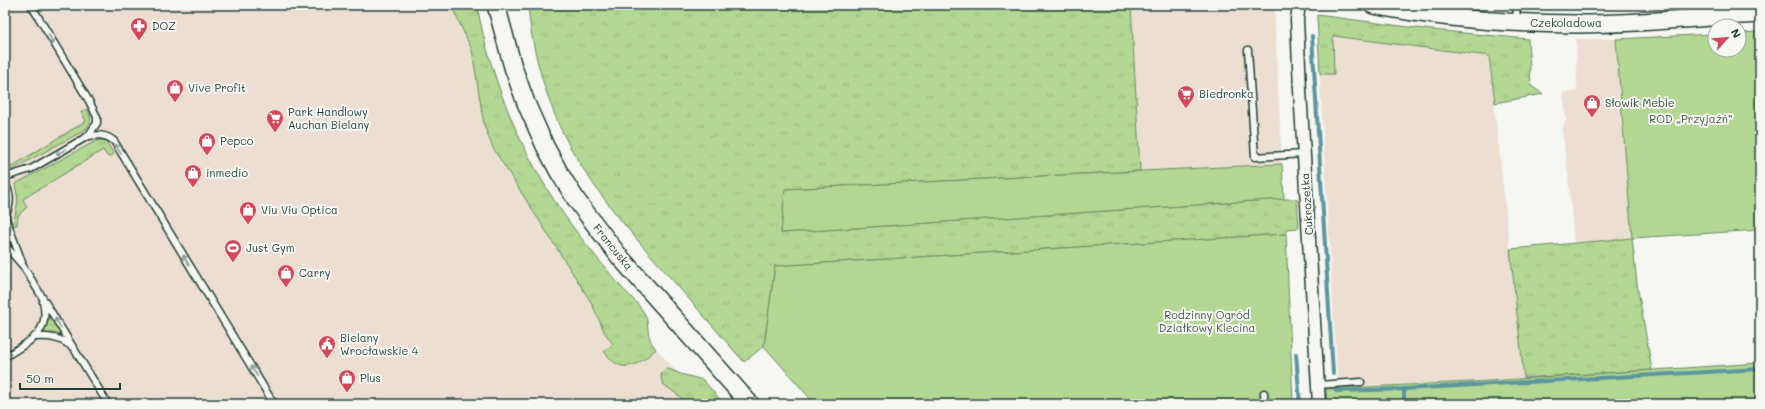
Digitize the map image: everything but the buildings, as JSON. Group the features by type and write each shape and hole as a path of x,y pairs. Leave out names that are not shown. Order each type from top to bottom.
{"main road":[{"path":"496,5 508,44"},
{"path":"507,5 508,44"},
{"name":"Czekoladowa","path":"1373,5 1461,17 1517,13 1582,24 1760,14"},
{"name":"Francuska","path":"508,44 526,103 545,146 577,201 619,256 746,400"}],"street":[{"name":"Cukrozetka","path":"1299,5 1297,19 1303,154 1319,404"}],"lane":[{"path":"5,177 31,169 88,136 97,123 97,117 31,5"},
{"path":"1248,50 1255,157 1303,154"},
{"path":"88,136 103,135 114,141 274,404"},
{"path":"5,184 11,200 10,207 5,216 23,266"},
{"path":"5,245 23,266 108,404"},
{"path":"5,356 36,337 44,320 45,310 42,296"},
{"path":"36,337 58,339 75,349"},
{"path":"1318,385 1361,382"},
{"path":"1264,393 1265,404"}],"shaded area":[{"path":"5,5 477,5 491,66 502,96 524,146 551,194 583,245 645,313 650,342 678,373 718,404 5,404"},
{"path":"1131,5 1274,5 1282,164 1140,171"},
{"path":"1333,36 1489,56 1524,378 1338,388 1320,86 1320,74 1334,74"},
{"path":"1576,39 1616,39 1632,238 1574,243 1562,130 1566,120 1563,93 1577,91"}],"green space":[{"path":"451,5 477,5 491,65 513,124 527,153 558,206 576,231 610,274 637,303 644,313 650,339 656,349 636,364 623,366 617,364 610,359 604,351 613,344 605,333 591,302 493,148 484,125 472,50"},
{"path":"528,5 1131,5 1140,171 786,189 781,233 1284,199 1297,199 1299,228 1286,229 1286,234 775,266 764,346 744,362 619,218 580,164 559,125 543,81 532,36"},
{"path":"1317,15 1432,30 1528,39 1531,86 1543,94 1495,103 1489,56 1333,36 1334,74 1320,74"},
{"name":"ROD „Przyjaźń”","path":"1760,32 1760,230 1632,238 1616,39 1707,34 1707,58 1747,58 1747,33"},
{"path":"87,109 90,115 90,120 89,125 85,130 13,169 5,170 5,162 9,168 86,121 81,112"},
{"path":"102,140 107,143 114,154 110,157 107,156 103,150 23,199 27,207 18,216 17,225 13,226 18,200 15,184 96,141"},
{"path":"1282,164 1284,199 781,233 785,189"},
{"name":"Rodzinny Ogród Działkowy Klecina","path":"1286,234 1293,404 815,404 764,346 775,266"},
{"path":"1632,238 1637,284 1652,370 1524,378 1510,249"},
{"path":"51,313 64,336 54,333 44,333"},
{"path":"1760,363 1760,404 1327,404 1326,389 1487,381"},
{"path":"666,368 703,380 724,404 690,404 663,384 661,375"}],"waterway":[{"path":"1312,36 1333,373"},
{"path":"1296,354 1300,404"},
{"path":"1404,389 1760,369"},
{"path":"1336,391 1404,389 1404,404"}],"place":[{"name":"DOZ","path":"139,41"},
{"name":"Vive Profit","path":"175,103"},
{"name":"Biedronka","path":"1186,109"},
{"name":"Słowik Meble","path":"1592,118"},
{"name":"Park Handlowy Auchan Bielany","path":"275,133"},
{"name":"Pepco","path":"207,156"},
{"name":"inmedio","path":"193,188"},
{"name":"Viu Viu Optica","path":"248,225"},
{"name":"Just Gym","path":"233,263"},
{"name":"Carry","path":"286,288"},
{"name":"Bielany Wrocławskie 4","path":"327,359"},
{"name":"Plus","path":"347,393"}]}
